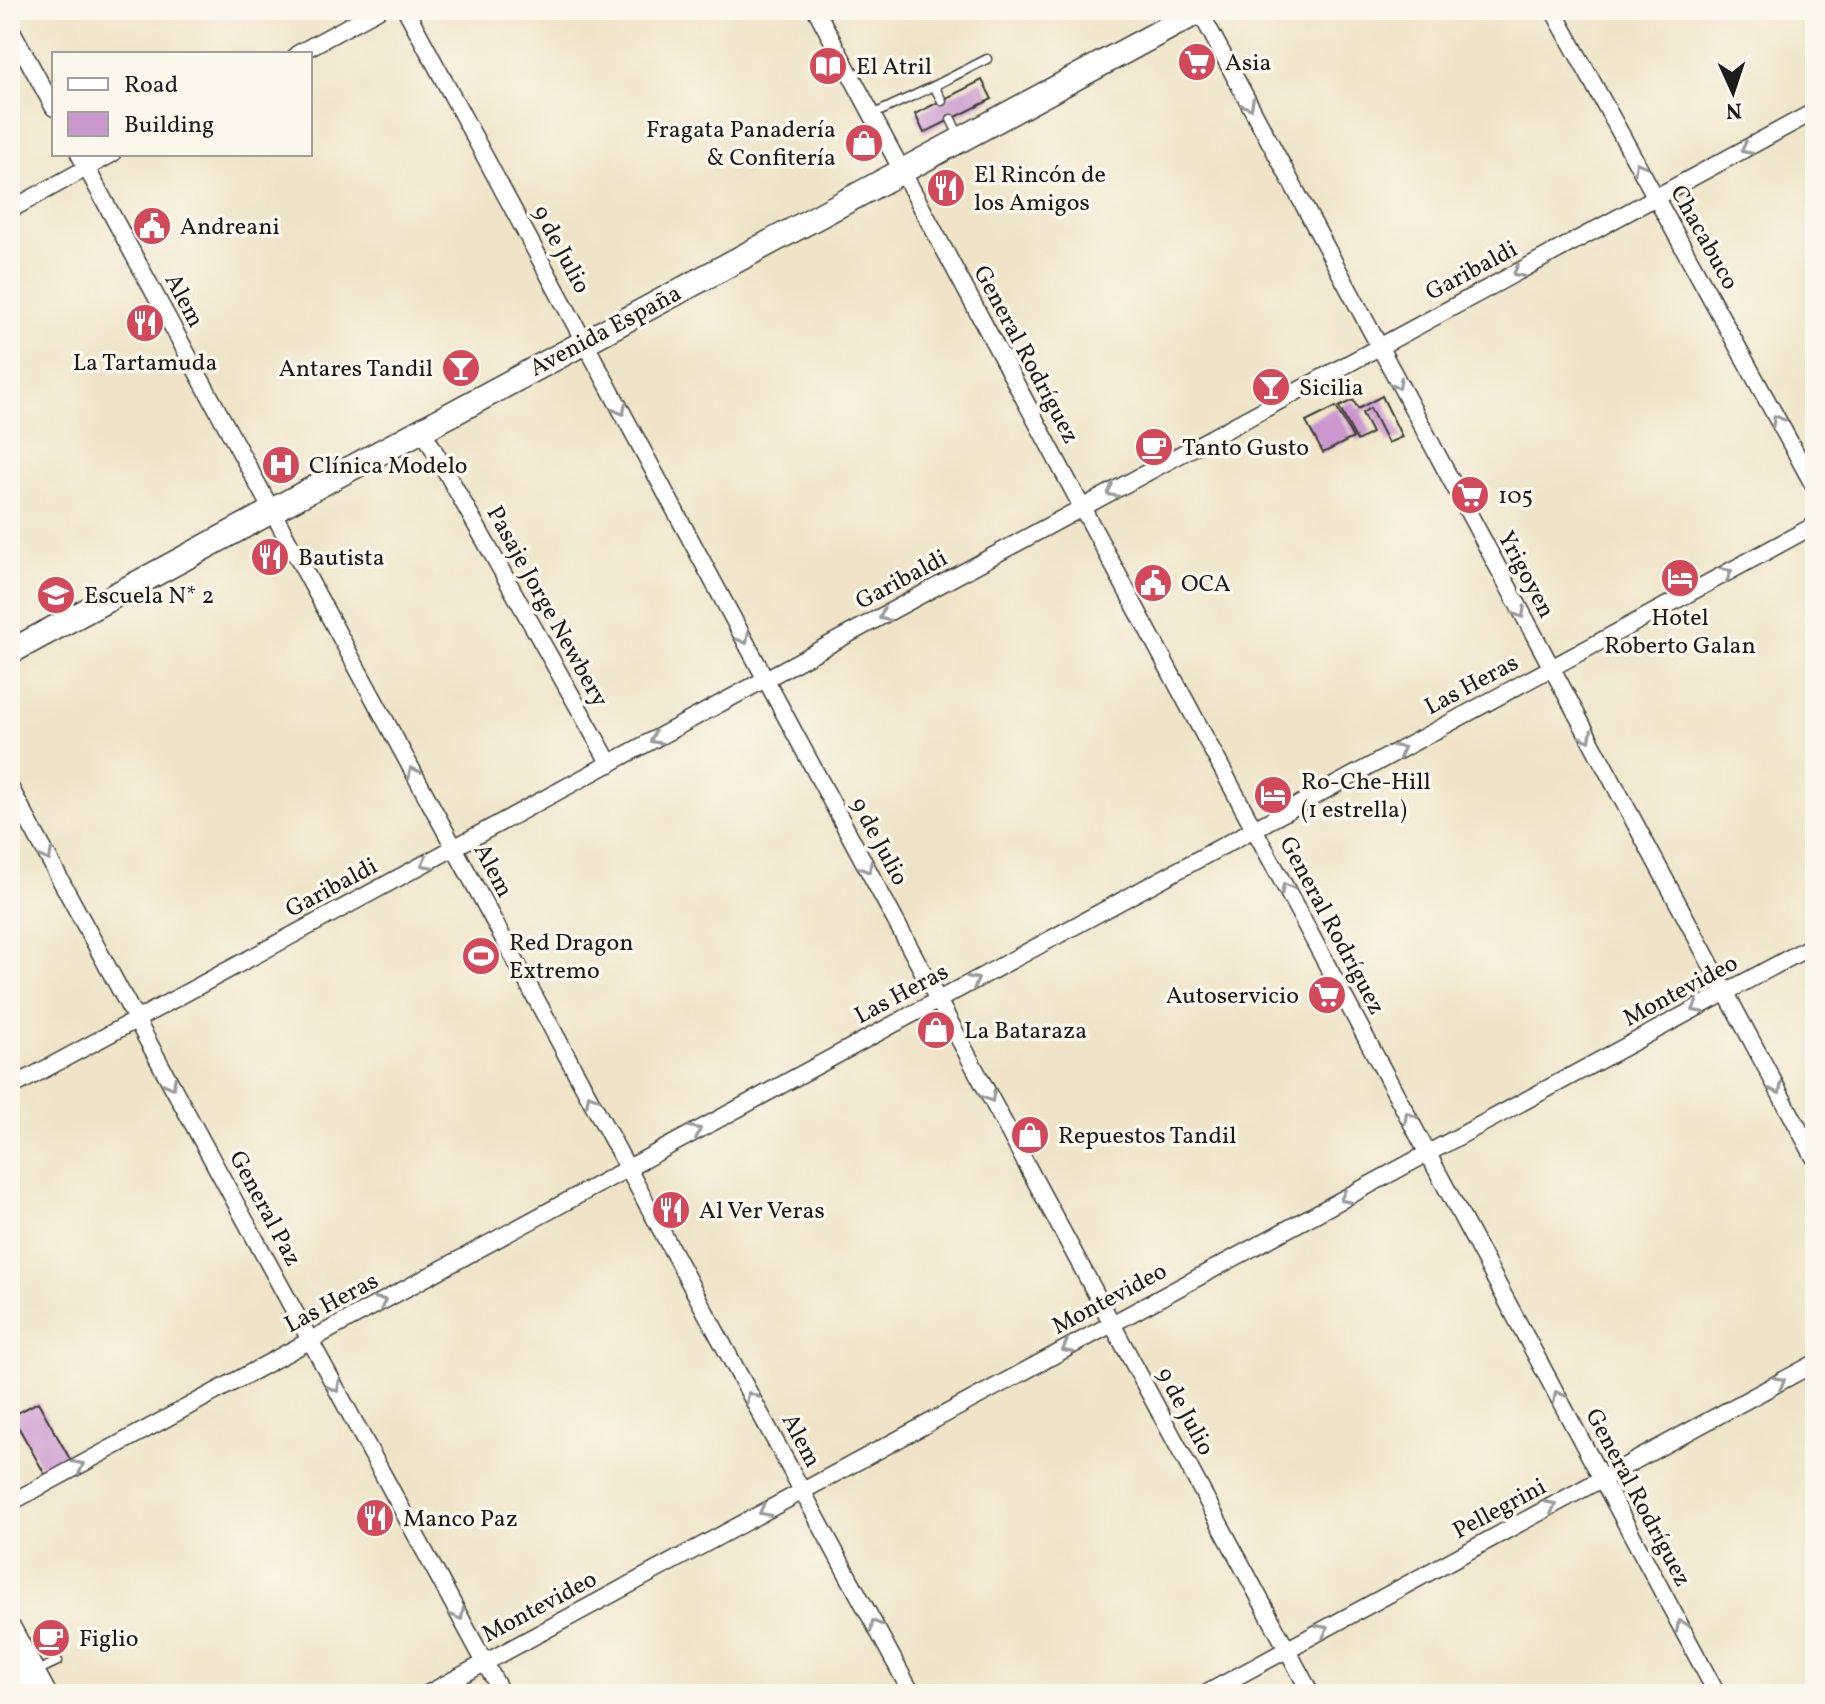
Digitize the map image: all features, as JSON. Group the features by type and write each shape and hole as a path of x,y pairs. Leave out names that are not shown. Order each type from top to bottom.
{"main road":[{"name":"Avenida España","path":"10,652 901,170 956,129 1200,10"},
{"path":"10,1631 27,1684"}],"street":[{"path":"301,52 378,10"},
{"name":"9 de Julio","path":"406,10 1311,1694"},
{"name":"General Rodríguez","path":"816,10 1717,1694"},
{"name":"Yrigoyen","path":"1200,10 1378,348 1815,1159"},
{"name":"Chacabuco","path":"1553,10 1815,488"},
{"path":"10,27 52,104"},
{"name":"Garibaldi","path":"10,1088 1815,111"},
{"path":"10,210 83,161 104,156"},
{"name":"Alem","path":"83,161 912,1694"},
{"name":"Pasaje Jorge Newbery","path":"422,429 610,764"},
{"name":"Las Heras","path":"10,1503 1815,525"},
{"name":"General Paz","path":"10,787 502,1694"},
{"name":"Montevideo","path":"427,1694 1815,944"},
{"name":"Pellegrini","path":"1205,1694 1815,1363"}],"lane":[{"path":"872,115 987,59"},
{"path":"934,86 942,101"},
{"path":"27,1684 58,1661"}],"building":[{"path":"982,80 992,99 924,133 915,114"},
{"path":"1382,396 1402,437 1388,443 1370,408 1362,413 1372,433 1357,441 1339,407 1353,400 1358,409"},
{"path":"1336,407 1353,438 1323,453 1306,422"},
{"path":"38,1402 71,1461 46,1476 12,1416"}],"place":[{"name":"Asia","path":"1197,62"},
{"name":"El Atril","path":"828,66"},
{"name":"Fragata Panadería & Confitería","path":"864,143"},
{"name":"El Rincón de los Amigos","path":"946,188"},
{"name":"Andreani","path":"152,226"},
{"name":"La Tartamuda","path":"145,323"},
{"name":"Antares Tandil","path":"461,368"},
{"name":"Sicilia","path":"1271,387"},
{"name":"Tanto Gusto","path":"1154,447"},
{"name":"Clínica Modelo","path":"281,465"},
{"name":"105","path":"1470,495"},
{"name":"Bautista","path":"270,557"},
{"name":"Hotel Roberto Galan","path":"1680,578"},
{"name":"OCA","path":"1153,583"},
{"name":"Escuela N* 2","path":"56,595"},
{"name":"Ro-Che-Hill (1 estrella)","path":"1273,795"},
{"name":"Red Dragon Extremo","path":"481,956"},
{"name":"Autoservicio","path":"1327,995"},
{"name":"La Bataraza","path":"936,1030"},
{"name":"Repuestos Tandil","path":"1030,1135"},
{"name":"Al Ver Veras","path":"671,1210"},
{"name":"Manco Paz","path":"375,1518"},
{"name":"Figlio","path":"51,1638"}]}
